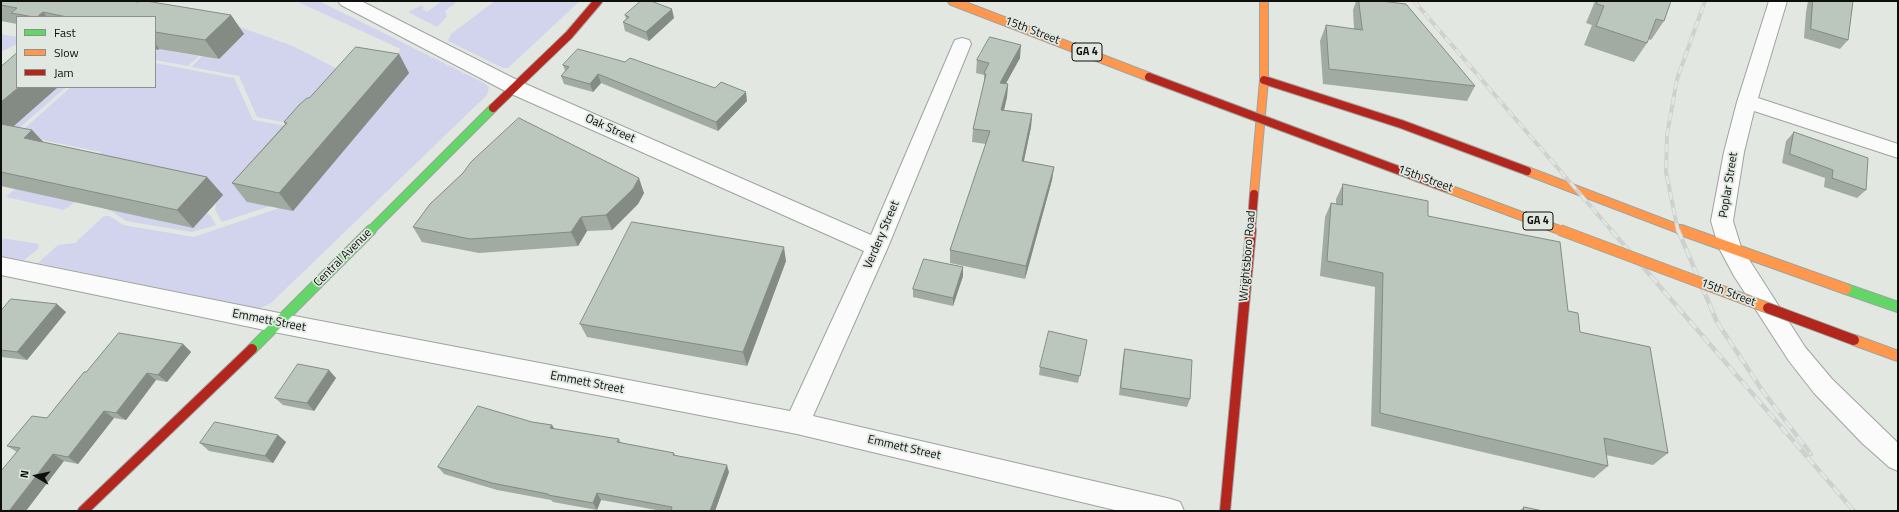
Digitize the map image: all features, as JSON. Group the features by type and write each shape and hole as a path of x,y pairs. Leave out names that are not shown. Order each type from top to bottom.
{"main road":[{"name":"Central Avenue","path":"83,511 279,323 514,87 569,35 598,1"},
{"name":"15th Street","path":"952,1 1221,104 1898,356"},
{"name":"Wrightsboro Road","path":"1225,511 1264,80 1264,1"},
{"path":"1264,80 1314,94 1451,143 1730,248 1898,307"}],"street":[{"name":"Oak Street","path":"347,1 514,87 877,247"},
{"name":"Poplar Street","path":"1778,1 1747,102 1734,152 1722,221 1730,248 1742,270 1797,354 1823,386 1871,435 1898,458"},
{"name":"Verdery Street","path":"797,423 877,247 962,44"},
{"path":"1747,102 1898,151"},
{"name":"Emmett Street","path":"1,266 279,323 797,423 1171,511"}],"shaded area":[{"path":"296,1 319,1 484,83 489,87 487,95 271,303 263,307 258,308 38,263 58,245 75,243 104,216 110,216 123,225 194,237 279,208 401,49"},
{"path":"442,1 452,1 456,3 445,11 447,16 437,27 408,12 423,6 423,9 427,12"},
{"path":"495,1 580,1 508,68 503,68 448,41 451,34"},
{"path":"234,25 293,46 345,73 297,125 257,117 239,76 191,67 202,56 219,59 244,35"},
{"path":"1,34 16,37 16,44 1,52"},
{"path":"159,49 199,56 188,66 156,60 156,52"},
{"path":"156,63 234,78 253,120 303,129 247,202 270,206 222,222 215,210 216,203 222,196 75,202 64,210 6,197 15,189 87,166 101,152 17,135 70,88 156,88"},
{"path":"57,88 65,88 1,144 1,137"},
{"path":"116,195 206,213 210,215 216,225 192,232 126,221 113,212 103,208"},
{"path":"1,238 39,244 38,249 24,260 1,256"}],"building":[{"path":"1,1 146,1 231,15 205,40 156,32 156,16 62,16 43,12 38,16 28,16 11,13 17,8 1,5"},
{"path":"641,1 651,1 672,9 646,32 623,22 629,17 625,15"},
{"path":"1359,1 1381,1 1406,4 1475,86 1329,69 1326,25 1362,30"},
{"path":"1598,1 1671,1 1664,21 1656,19 1647,43 1596,26 1604,6 1597,4"},
{"path":"1813,1 1853,1 1848,40 1811,29"},
{"path":"990,37 1021,45 1000,83 1008,84 1001,110 1032,114 1022,161 1054,167 1026,266 950,250 990,131 973,129 986,74 984,73 989,63 977,60"},
{"path":"356,47 399,54 279,193 232,183 287,123 284,122 299,105 309,98"},
{"path":"578,49 625,62 630,58 715,88 721,82 746,92 716,122 598,74 590,84 561,76 569,67 563,65"},
{"path":"16,54 16,88 18,88 1,102 1,67"},
{"path":"519,118 639,178 633,189 606,215 581,217 571,232 470,239 413,227 430,204 463,173 471,162"},
{"path":"1,124 32,130 24,138 207,177 177,210 1,172"},
{"path":"1794,132 1868,158 1866,190 1832,178 1833,170 1790,154"},
{"path":"1343,184 1428,201 1428,216 1560,242 1568,311 1578,313 1580,332 1650,347 1668,453 1604,438 1608,466 1380,413 1383,273 1327,261 1331,203 1342,205"},
{"path":"632,222 784,247 743,352 580,324"},
{"path":"924,259 963,267 953,298 913,289"},
{"path":"11,299 57,304 17,352 1,350 1,311"},
{"path":"1049,331 1087,340 1080,376 1040,367"},
{"path":"119,333 183,344 158,375 147,373 116,413 104,411 68,457 53,454 9,511 1,511 1,471 20,448 7,446 32,416 47,418 84,372 86,372"},
{"path":"1125,349 1192,360 1190,399 1121,388"},
{"path":"298,364 329,370 307,403 275,398"},
{"path":"478,406 532,422 552,425 550,428 619,439 617,442 674,453 673,455 727,465 710,511 671,511 672,507 597,493 593,503 492,483 438,467"},
{"path":"215,422 278,435 265,456 200,443"},
{"path":"1524,507 1543,511 1524,511"}],"railway":[{"path":"1414,1 1612,231"},
{"path":"1678,231 1666,172 1667,135 1677,79 1705,1"},
{"path":"1611,230 1854,511"},
{"path":"1678,230 1717,322 1764,393 1811,454"}],"traffic: fast":[{"path":"252,349 493,108"},
{"path":"1846,289 1898,307"}],"traffic: slow":[{"path":"952,1 1149,77"},
{"path":"1254,194 1264,80 1264,1"},
{"path":"1527,171 1658,222 1846,289"},
{"path":"1446,188 1768,308"},
{"path":"1854,340 1898,356"}],"traffic: jam":[{"path":"493,108 569,35 598,1"},
{"path":"1149,77 1221,104"},
{"path":"1264,80 1401,124 1527,171"},
{"path":"1221,104 1446,188"},
{"path":"1225,511 1254,194"},
{"path":"1768,308 1854,340"},
{"path":"83,511 252,349"}]}
